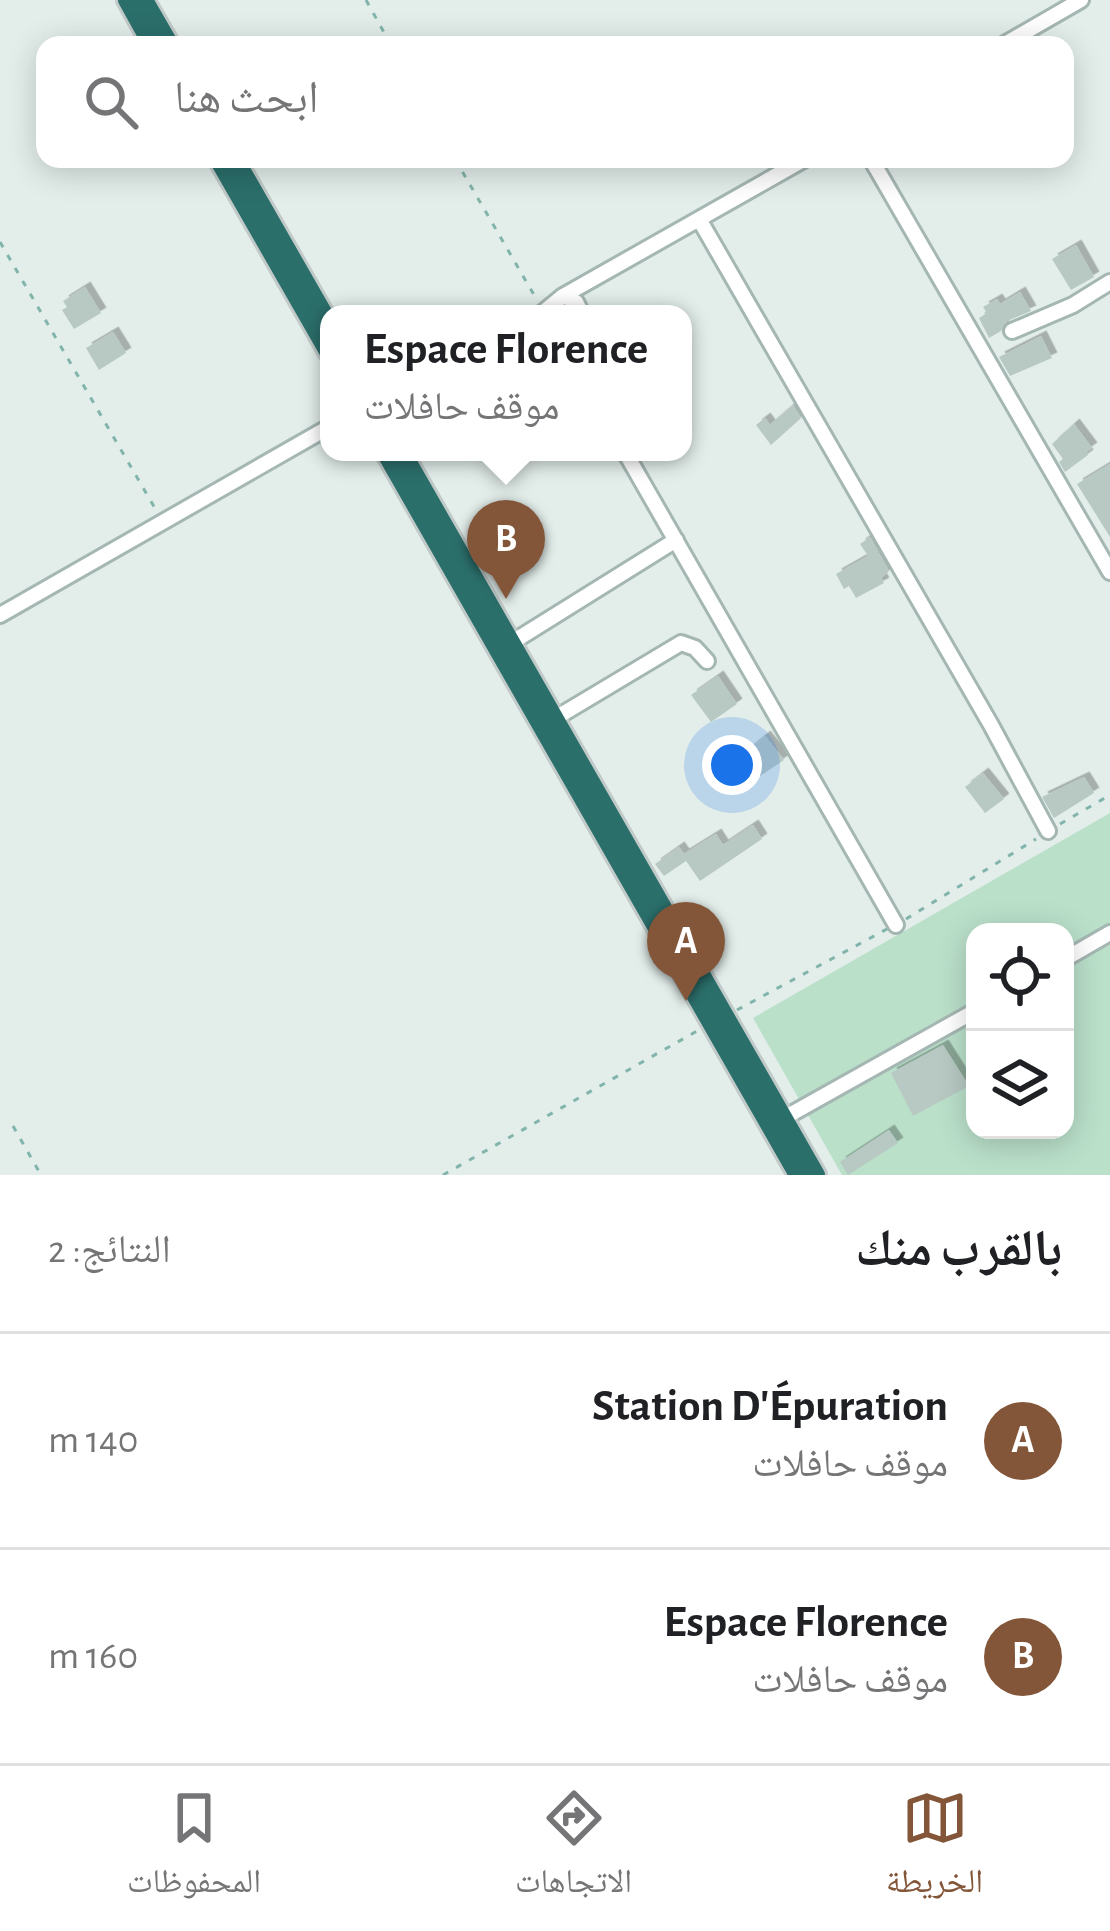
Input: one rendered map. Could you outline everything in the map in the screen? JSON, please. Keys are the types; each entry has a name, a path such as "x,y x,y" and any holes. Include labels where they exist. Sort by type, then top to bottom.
{"highway":[{"path":"127,0 147,36"},
{"path":"144,0 165,36"},
{"path":"223,168 320,336"},
{"path":"241,168 320,307"},
{"path":"390,461 718,1020 816,1175"},
{"path":"407,461 554,719 798,1175"}],"street":[{"path":"1019,36 1082,0"},
{"path":"552,305 789,168"},
{"path":"876,168 1110,572"},
{"path":"700,219 1048,831"},
{"path":"1012,331 1110,282"},
{"path":"563,296 578,305"},
{"path":"0,616 320,432"},
{"path":"630,461 896,925"},
{"path":"511,643 676,540"},
{"path":"554,719 681,643 695,648 707,661"},
{"path":"1074,954 1110,933"},
{"path":"784,1118 966,1016"}],"path":[{"path":"366,0 386,36"},
{"path":"460,168 537,305"},
{"path":"0,242 163,523"},
{"path":"443,1175 896,925 1110,795"},
{"path":"13,1126 41,1175"}],"green space":[{"path":"1110,813 1110,1175 842,1175 753,1018"}],"building":[{"path":"1076,245 1094,277 1071,290 1052,259"},
{"path":"85,287 101,313 74,329 62,310 67,307 63,301"},
{"path":"1020,292 1031,311 1007,321 989,338 979,318 987,313 983,307 997,299 1000,304"},
{"path":"113,332 126,353 99,370 86,348"},
{"path":"1041,336 1052,358 1010,376 999,357"},
{"path":"793,405 801,418 771,445 756,425 765,418 770,425"},
{"path":"1074,424 1092,448 1065,472 1059,462 1063,459 1052,444"},
{"path":"1110,464 1110,537 1077,484"},
{"path":"870,537 889,571 881,578 884,583 856,598 836,574 868,556 860,544"},
{"path":"718,676 737,704 711,722 691,695"},
{"path":"765,736 784,760 760,776 743,754"},
{"path":"983,773 1004,799 985,813 965,787"},
{"path":"1084,777 1094,793 1054,818 1042,797"},
{"path":"753,825 762,839 700,881 686,861 664,876 655,864 679,847 684,854 716,834 723,845"},
{"path":"943,1045 966,1088 913,1116 891,1073"},
{"path":"889,1130 898,1143 848,1175 840,1162"}],"place":[{"name":"Espace Florence","path":"506,599"},
{"name":"Station D'Épuration","path":"686,1001"}]}
